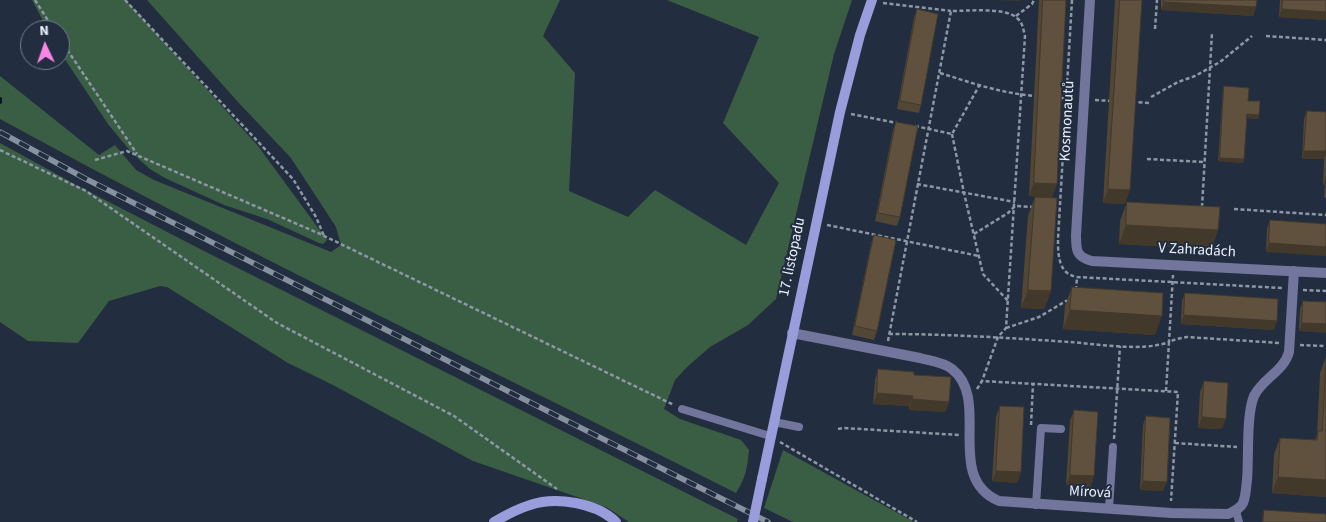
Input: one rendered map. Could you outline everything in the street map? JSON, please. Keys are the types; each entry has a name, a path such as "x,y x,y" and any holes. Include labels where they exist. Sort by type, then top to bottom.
{"street":[{"name":"Kosmonautů","path":"1076,245 1090,0"},
{"name":"17. listopadu","path":"753,522 840,112 871,1"},
{"name":"V Zahradách","path":"1076,245 1078,253 1084,259 1092,261 1326,273"},
{"path":"1236,511 1243,503 1245,496 1250,412 1255,394 1285,362 1290,352 1294,271"},
{"name":"Mírová","path":"792,333 920,358 940,363 951,369 964,384 968,401 975,482 989,497 999,502 1171,513 1228,514 1236,511"},
{"path":"494,522 532,504 546,502 576,503 590,506 607,514 616,522"}],"lane":[{"path":"682,409 770,436"},
{"path":"774,422 799,427"},
{"path":"1036,505 1040,428 1062,429"},
{"path":"1109,509 1113,447"},
{"path":"1236,511 1239,522"}],"path":[{"path":"35,0 48,20"},
{"path":"125,0 293,179 316,217 325,237"},
{"path":"1016,16 1032,4 1034,0"},
{"path":"1072,0 1058,239 1060,263 1065,271 1077,277 1326,291"},
{"path":"1155,29 1157,0"},
{"path":"871,1 951,10 1004,12 1016,16 1022,23 1025,36 1006,328"},
{"path":"885,352 951,10"},
{"path":"1202,207 1212,33"},
{"path":"1151,97 1178,82 1210,68 1252,36"},
{"path":"1266,36 1326,40"},
{"path":"70,54 138,156"},
{"path":"940,73 979,86 1021,96 1039,97"},
{"path":"979,86 952,134 983,274 1009,302"},
{"path":"1057,98 1113,101"},
{"path":"1132,102 1151,103"},
{"path":"840,112 902,123"},
{"path":"911,125 952,134"},
{"path":"0,150 86,191 277,322 454,416 560,492"},
{"path":"95,160 127,151 325,237 682,409"},
{"path":"1147,159 1204,162"},
{"path":"917,184 1015,202"},
{"path":"974,234 1008,213 1015,206 1042,208"},
{"path":"1060,209 1078,210"},
{"path":"1234,209 1326,216"},
{"path":"816,222 979,256"},
{"path":"1166,392 1173,265"},
{"path":"1076,293 1077,277"},
{"path":"968,401 982,381 998,337 1006,328 1039,316 1066,301 1075,301"},
{"path":"889,334 998,337 1149,347 1159,346 1187,337 1326,346"},
{"path":"1113,447 1120,346"},
{"path":"982,381 1178,392 1171,513"},
{"path":"838,429 970,435"},
{"path":"770,436 918,522"},
{"path":"1175,443 1249,448"}],"green space":[{"path":"32,0 126,0 258,146 327,240 323,244 319,243 267,219 224,205 165,178 150,169 132,153 108,124 70,67 70,20 43,20"},
{"path":"147,0 560,0 543,36 575,73 569,191 628,217 655,190 746,245 779,183 723,123 759,37 667,0 852,0 834,54 776,299 748,325 710,347 687,367 675,380 664,409 680,419 741,440 749,450 748,462 746,473 736,493 274,263 0,119 0,76 99,155 115,145 136,170 154,180 331,252 341,245 336,227 291,158"},
{"path":"0,143 206,252 738,519 737,522 629,522 606,507 473,461 333,385 288,363 167,287 160,286 109,301 78,343 28,341 0,322"},
{"path":"783,450 914,522 793,522 764,508"}],"building":[{"path":"1043,0 1066,0 1057,184 1034,183"},
{"path":"1120,0 1142,0 1130,190 1108,189"},
{"path":"1164,0 1257,0 1256,7 1164,2"},
{"path":"1283,0 1326,0 1326,12 1282,9"},
{"path":"917,9 938,14 921,105 900,101"},
{"path":"1224,86 1249,88 1248,101 1260,101 1259,115 1247,114 1244,159 1220,158"},
{"path":"1307,111 1326,112 1326,151 1304,151"},
{"path":"896,122 918,126 900,217 878,213"},
{"path":"1035,197 1057,198 1051,291 1028,290"},
{"path":"1127,202 1220,207 1218,230 1126,225"},
{"path":"1270,220 1326,224 1326,247 1269,243"},
{"path":"874,235 896,240 877,331 855,326"},
{"path":"1072,287 1163,293 1162,316 1070,310"},
{"path":"1185,293 1278,299 1277,321 1184,315"},
{"path":"1303,301 1326,302 1326,324 1302,323"},
{"path":"1326,360 1326,480 1278,477 1280,438 1317,440 1318,431 1322,431"},
{"path":"878,369 914,372 914,375 951,377 949,402 912,399 913,396 877,393"},
{"path":"1204,381 1228,383 1226,419 1202,417"},
{"path":"1000,406 1024,407 1021,472 996,471"},
{"path":"1074,410 1098,412 1094,476 1070,475"},
{"path":"1146,416 1170,418 1167,482 1143,481"},
{"path":"1264,510 1326,514 1326,522 1263,522"}],"railway":[{"path":"0,132 86,179 768,522"}]}
